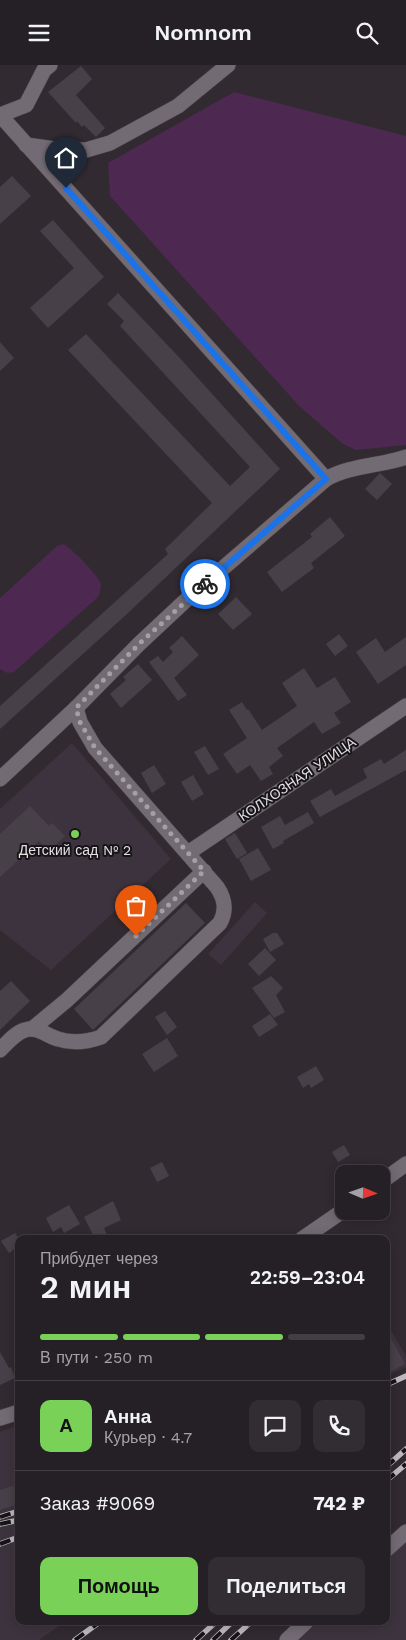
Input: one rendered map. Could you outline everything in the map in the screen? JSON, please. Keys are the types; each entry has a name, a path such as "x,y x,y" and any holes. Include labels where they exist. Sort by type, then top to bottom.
{"street":[{"path":"50,65 44,70 26,105 0,114 326,479"},
{"path":"26,145 55,149 86,150 110,143 178,106 228,65"},
{"path":"0,779 76,708 139,644 185,601 326,479 338,473 406,457"},
{"name":"КОЛХОЗНАЯ УЛИЦА","path":"188,853 406,706"},
{"path":"0,1050 15,1036 23,1031 32,1029 58,1039 81,1042 101,1037 220,923 224,916 224,901 217,887 95,748 80,722 76,708"},
{"path":"32,1029 67,1001 204,871"},
{"path":"390,1176 406,1164"},
{"path":"308,1235 335,1216"},
{"path":"0,1418 15,1413"},
{"path":"390,1546 406,1532"},
{"path":"287,1640 303,1625"}],"shaded area":[{"path":"234,92 406,136 406,445 356,450 343,444 299,406 110,196 108,163"},
{"path":"64,544 98,578 101,586 98,597 14,672 7,673 0,669 0,598 57,546"},
{"name":"Детский сад № 2","path":"72,743 171,859 51,970 0,930 0,809"},
{"path":"255,902 267,913 221,965 208,954"},
{"path":"390,1329 406,1356 406,1367 390,1374"},
{"path":"15,1426 15,1625 60,1625 39,1640 0,1640 0,1432"},
{"path":"406,1542 406,1640 299,1640 315,1625 390,1625 390,1556"}],"building":[{"path":"81,66 92,79 76,95 105,128 96,137 84,125 82,127 77,121 76,123 48,92"},
{"path":"12,176 31,196 0,224 0,187"},
{"path":"53,220 104,277 48,328 30,308 74,268 40,231"},
{"path":"118,293 280,469 127,614 0,729 0,706 168,554 165,549 212,503 68,350 86,334 230,486 250,467 120,326 124,321 107,304"},
{"path":"0,342 14,358 0,371"},
{"path":"380,473 392,484 377,500 365,489"},
{"path":"330,517 345,536 311,563 314,568 282,592 267,572 312,537 310,534"},
{"path":"236,597 252,614 233,630 218,614"},
{"path":"339,634 348,646 335,656 326,644"},
{"path":"182,636 199,655 174,678 187,695 178,701 149,662 158,656 163,662 173,652 169,648"},
{"path":"406,637 406,665 378,684 356,652 376,638 385,652"},
{"path":"138,664 152,680 121,708 110,694 126,680 123,677"},
{"path":"304,668 317,688 335,677 351,702 334,713 341,723 322,734 314,722 277,748 283,756 269,767 273,774 261,781 250,765 237,774 223,754 247,738 229,710 242,702 262,730 297,706 282,683"},
{"path":"205,746 219,769 208,775 194,752"},
{"path":"406,750 406,770 320,817 310,801 331,789 335,796 367,778 363,769 381,759 384,764"},
{"path":"154,765 166,784 152,793 141,773"},
{"path":"193,775 204,794 192,801 181,782"},
{"path":"30,806 49,826 52,823 65,836 49,851 39,841 0,877 0,834"},
{"path":"308,812 314,823 273,849 261,827 280,816 285,825"},
{"path":"235,833 247,853 237,859 225,839"},
{"path":"258,848 271,870 251,881 239,859"},
{"path":"186,903 205,923 93,1030 74,1009"},
{"path":"273,933 277,933 284,944 270,952 263,939"},
{"path":"265,948 276,960 259,976 248,964"},
{"path":"271,976 283,988 276,995 285,1012 274,1018 252,988"},
{"path":"11,981 30,1001 0,1030 0,991"},
{"path":"165,1011 177,1027 167,1035 155,1017"},
{"path":"270,1014 278,1025 259,1037 252,1026"},
{"path":"167,1038 178,1056 154,1072 142,1054"},
{"path":"316,1066 324,1080 311,1088 309,1084 303,1088 297,1077"},
{"path":"344,1145 350,1155 338,1162 332,1152"},
{"path":"162,1162 169,1176 157,1182 150,1168"},
{"path":"113,1201 121,1220 104,1228 107,1235 93,1235 84,1217"},
{"path":"69,1205 80,1224 64,1233 61,1227 53,1232 46,1218"},
{"path":"15,1233 16,1235 15,1249 9,1253 1,1241"},
{"path":"390,1336 405,1364 390,1372"},
{"path":"0,1352 9,1368 11,1367 15,1378 0,1385"},
{"path":"15,1485 15,1505 0,1510 0,1490"}],"railway":[{"path":"390,1383 406,1376"},
{"path":"390,1463 406,1449"},
{"path":"390,1478 406,1464"},
{"path":"0,1517 15,1512"},
{"path":"0,1524 15,1521"},
{"path":"0,1544 15,1538"},
{"path":"75,1640 96,1625"},
{"path":"196,1640 213,1625"},
{"path":"213,1640 229,1625"},
{"path":"231,1640 248,1625"}],"way so far":[{"path":"136,936 204,871 95,748 80,722 76,708 139,644 205,584"}],"place":[{"name":"Детский сад № 2","path":"75,834"}],"route":[{"path":"66,188 326,479 205,584"}]}
